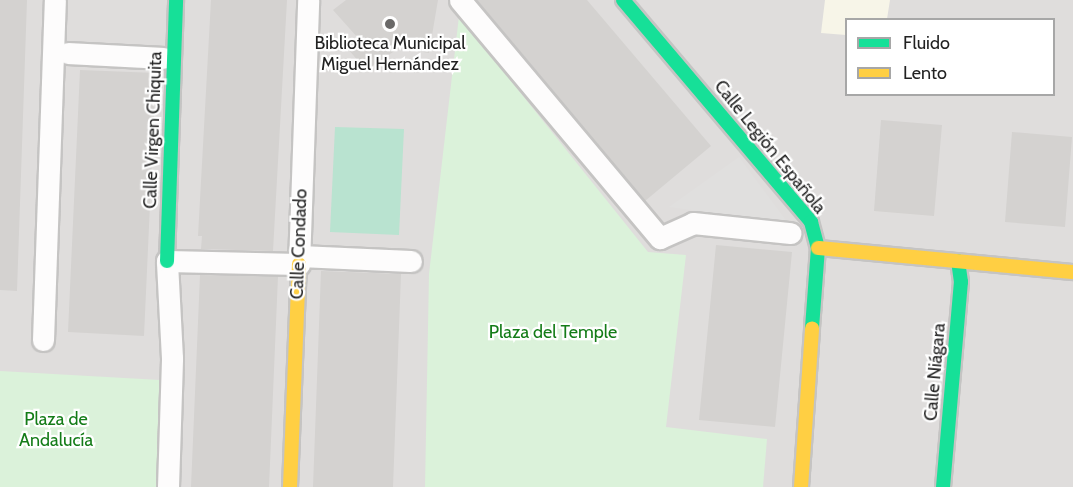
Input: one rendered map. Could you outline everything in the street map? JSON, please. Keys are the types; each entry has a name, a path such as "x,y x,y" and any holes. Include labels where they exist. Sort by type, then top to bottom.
{"street":[{"path":"43,340 55,0"},
{"name":"Calle Virgen Chiquita","path":"167,261 176,0"},
{"name":"Calle Condado","path":"290,487 308,0"},
{"path":"460,0 660,238 693,224 790,233"},
{"name":"Calle Legión Española","path":"631,3 811,222 818,248 801,487"},
{"path":"68,52 163,58"},
{"path":"818,248 1073,272"},
{"path":"168,487 172,358 167,261 411,261"},
{"name":"Calle Niágara","path":"943,487 961,282 958,261"}],"shaded area":[{"path":"0,0 1073,0 1073,487 0,487"},
{"path":"825,0 890,0 887,18 845,18 845,35 821,33"},
{"path":"739,157 788,223 669,207"}],"green space":[{"name":"Plaza del Temple","path":"459,16 648,252 686,255 666,427 767,439 763,487 425,487 429,274"},
{"path":"335,127 404,129 399,235 330,232"},
{"name":"Plaza de Andalucía","path":"0,371 160,380 158,487 0,487"}],"building":[{"path":"0,0 27,0 17,291 0,290"},
{"path":"211,0 287,0 273,251 201,249 202,236 198,236"},
{"name":"Biblioteca Municipal Miguel Hernández","path":"346,0 438,0 429,53 399,48 366,70 347,48 358,38 333,10"},
{"path":"477,0 587,0 711,146 645,201"},
{"path":"80,70 156,73 144,336 68,332"},
{"path":"881,120 942,125 934,216 874,211"},
{"path":"1012,132 1072,137 1065,227 1005,222"},
{"path":"716,245 792,252 775,427 699,420"},
{"path":"321,271 401,274 393,487 313,487"},
{"path":"200,275 278,276 269,487 191,487"}],"traffic: fast":[{"path":"167,261 176,0"},
{"path":"623,0 811,222 818,248 812,328"},
{"path":"943,487 961,282 958,261"}],"traffic: slow":[{"path":"818,248 1073,272"},
{"path":"290,487 299,264"},
{"path":"801,487 812,328"}],"place":[{"name":"Biblioteca Municipal Miguel Hernández","path":"390,24"}]}
